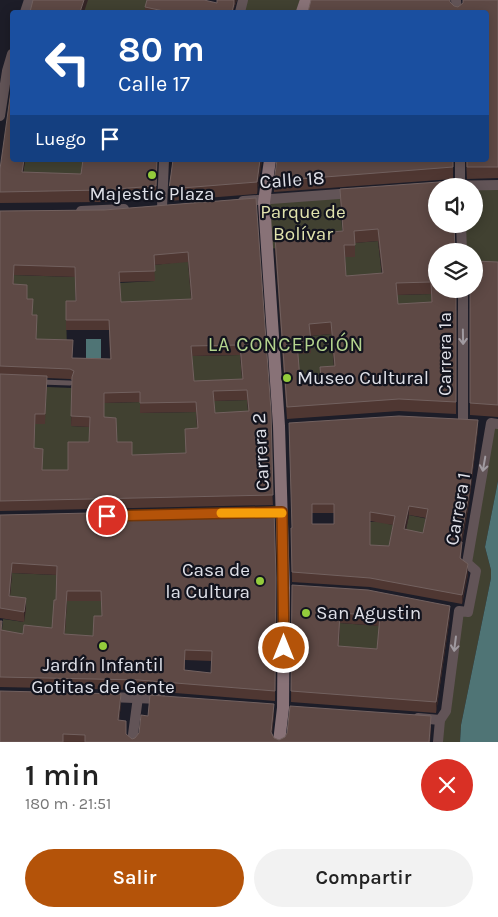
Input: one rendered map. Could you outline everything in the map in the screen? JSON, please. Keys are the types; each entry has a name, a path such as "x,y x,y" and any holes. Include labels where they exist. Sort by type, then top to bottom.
{"main road":[{"name":"Carrera 2","path":"270,162 264,200 267,266 284,426 278,512 289,589 283,708 279,742"}],"street":[{"path":"0,116 10,71"},
{"path":"162,207 164,162"},
{"path":"460,162 460,178"},
{"path":"483,185 498,185"},
{"name":"Calle 18","path":"236,202 360,192"},
{"path":"67,211 133,209"},
{"name":"Carrera 1a","path":"464,298 476,422"},
{"name":"Carrera 1","path":"438,742 440,720 446,711 454,610 468,612 476,571 467,563 476,422"},
{"path":"98,696 167,699"},
{"path":"132,742 138,697"},
{"path":"410,717 440,720"}],"lane":[{"path":"30,382 70,384"}],"green space":[{"path":"87,0 149,0 146,10 84,10"},
{"path":"243,0 306,0 303,10 240,10"},
{"path":"25,162 84,162 81,186 22,183"},
{"path":"498,185 498,267 483,266 483,243 462,243 461,233 483,233 483,186"},
{"name":"Parque de Bolívar","path":"340,197 343,243 266,249 264,202"},
{"path":"378,241 383,285 345,288 344,257 355,257 354,243"},
{"path":"188,261 192,309 121,312 119,283 154,281 154,265"},
{"path":"14,275 75,277 76,311 66,312 67,350 36,349 13,294"},
{"path":"428,294 428,298 431,298 432,314 398,316 396,295"},
{"path":"331,334 335,378 321,391 300,392 297,354 311,352 309,336"},
{"path":"240,355 243,389 194,391 191,356"},
{"path":"47,387 72,388 71,426 90,427 89,452 68,480 42,480 25,441 34,441 35,424"},
{"path":"247,400 249,421 215,423 213,401"},
{"path":"140,402 140,413 196,412 198,438 186,463 132,465 117,452 104,427 104,403"},
{"path":"491,423 498,424 498,481 485,547 491,570 491,578 461,725 460,742 438,742 459,611 467,612 476,571 467,563"},
{"path":"379,498 388,524 395,525 387,564 370,554 370,522 378,522"},
{"path":"409,515 433,520 423,542 404,539"},
{"path":"12,573 57,575 57,600 52,645 1,640 3,619 24,622 9,606"},
{"path":"102,595 102,616 93,656 64,644 66,601"},
{"path":"340,623 380,626 377,660 338,657"}],"shaded area":[{"path":"86,339 101,339 101,366 86,366"},
{"path":"498,481 498,742 460,742 461,725 491,578 491,570 485,547"}],"building":[{"path":"33,0 84,0 81,10 30,10"},
{"path":"147,0 204,0 217,3 217,0 234,0 232,10 159,10 145,7"},
{"path":"311,0 450,0 454,6 458,7 463,3 463,0 498,0 498,167 467,167 467,162 489,162 489,10 308,10"},
{"path":"10,97 10,162 24,162 22,172 81,174 83,162 157,162 156,186 102,190 0,192 0,169"},
{"path":"173,162 260,162 257,182 169,189"},
{"path":"277,162 453,162 453,167 274,181"},
{"path":"428,183 428,233 454,233 455,243 428,243 428,282 396,283 398,304 432,302 432,298 456,298 456,402 399,399 287,407 275,237 343,231 340,189","holes":["378,229 383,273 346,276 344,245 355,245 354,231","331,322 335,366 320,367 321,379 300,380 297,342 311,341 309,324"]},
{"path":"256,198 271,411 273,495 0,501 0,374 47,376 45,414 35,414 34,448 43,449 42,470 68,470 68,442 89,442 90,417 71,416 72,377 74,371 70,369 0,366 0,211 104,210","holes":["188,252 192,299 121,302 119,272 155,271 154,255","14,265 75,267 76,301 66,301 66,320 109,320 111,359 72,358 73,340 36,339 37,315 32,315 33,299 27,299 27,285 13,284","240,345 243,379 194,381 191,346","247,390 249,411 215,413 213,391","140,392 140,403 196,402 198,428 185,429 186,453 132,455 132,442 117,442 116,418 104,417 104,393"]},
{"path":"483,261 498,262 498,405 470,403 470,298 483,298"},
{"path":"399,416 478,420 469,494 460,542 462,542 460,558 468,564 462,595 370,578 292,572 289,423","holes":["312,504 334,504 334,524 312,524","409,506 428,509 423,533 404,529","370,512 395,516 389,546 370,545"]},
{"path":"274,509 276,578 275,691 138,680 0,677 0,621 2,621 1,630 23,634 24,625 52,628 54,600 56,600 57,566 12,563 9,596 26,598 24,612 0,608 0,515","holes":["67,591 101,591 102,616 94,616 93,636 64,634","185,650 212,651 211,673 184,670"]},
{"path":"292,585 368,590 450,606 436,702 291,691","holes":["340,613 380,616 377,649 338,646"]},
{"path":"0,691 121,694 118,720 126,721 126,734 132,739 139,733 141,715 148,716 150,695 274,704 271,732 274,738 279,740 285,737 287,733 290,706 431,716 429,742 85,742 85,735 63,734 63,742 0,742"}],"slow traffic":[{"path":"221,513 282,513"}],"place":[{"name":"Majestic Plaza","path":"152,175"},
{"name":"Museo Cultural","path":"287,378"},
{"name":"Casa de la Cultura","path":"260,581"},
{"name":"San Agustin","path":"306,613"},
{"name":"Jardín Infantil Gotitas de Gente","path":"103,646"}],"district":[{"name":"LA CONCEPCIÓN","path":"286,344"}],"route":[{"path":"107,516 282,512 284,648"}]}
